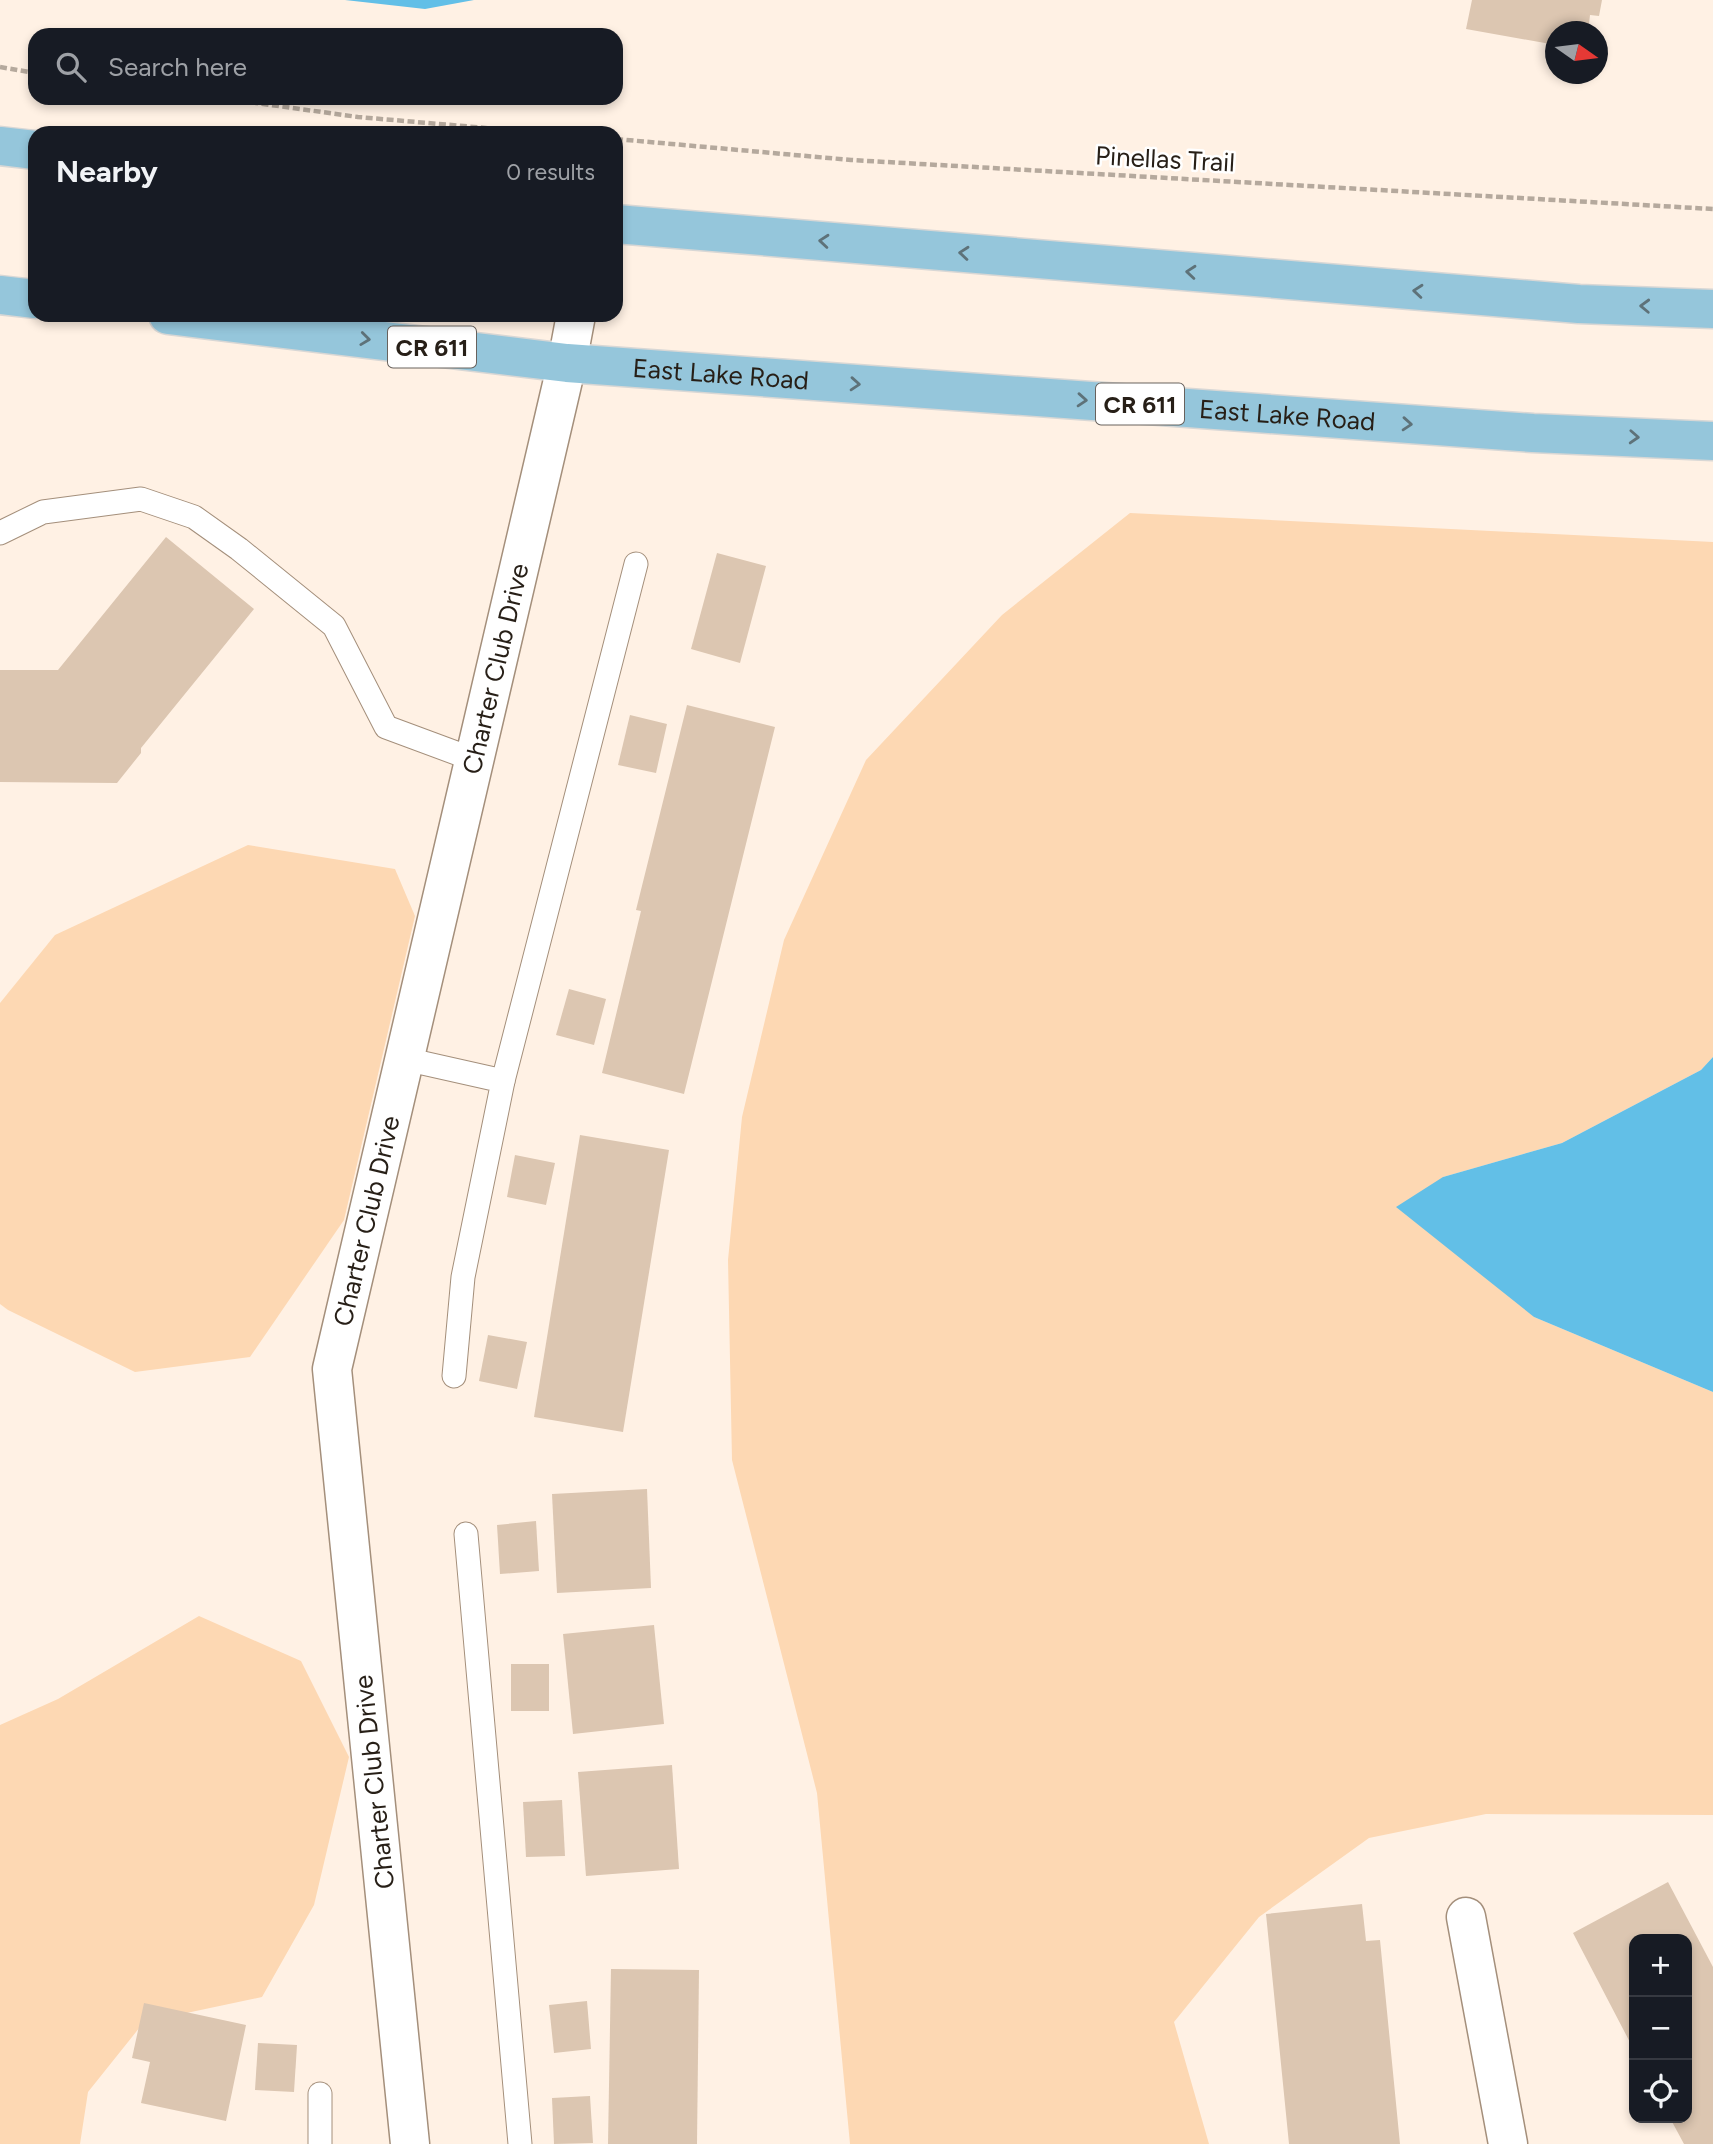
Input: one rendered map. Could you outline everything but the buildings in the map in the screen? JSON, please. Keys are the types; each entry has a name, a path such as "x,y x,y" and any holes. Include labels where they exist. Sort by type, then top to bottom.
{"main road":[{"path":"0,146 28,149"},
{"path":"623,225 1579,304 1713,309"},
{"path":"0,295 28,298"},
{"name":"CR 611","path":"227,322 567,363"},
{"name":"East Lake Road","path":"567,363 1533,433 1713,441"}],"street":[{"name":"Charter Club Drive","path":"410,2144 332,1369 575,322"},
{"path":"1466,1917 1508,2144"}],"lane":[{"path":"0,533 43,512 141,499 194,517 239,549 334,626 386,727 475,760"},
{"path":"454,1377 463,1277 503,1081 636,564"},
{"path":"405,1059 503,1081"},
{"path":"466,1534 520,2144"},
{"path":"320,2094 320,2144"}],"path":[{"path":"0,67 28,72"},
{"path":"270,105 358,117 463,126"},
{"name":"Pinellas Trail","path":"623,140 851,160 1713,209"}],"shaded area":[{"path":"1130,513 1713,542 1713,1057 1701,1070 1562,1143 1443,1177 1534,1317 1713,1392 1713,1815 1486,1814 1369,1838 1259,1917 1174,2022 1209,2144 850,2144 817,1793 732,1460 728,1260 742,1117 784,940 866,760 1002,615"},
{"path":"248,845 395,869 415,916 344,1220 250,1357 135,1372 0,1304 0,1003 55,935"},
{"path":"199,1616 301,1661 349,1757 314,1905 262,1997 144,2022 88,2092 80,2144 0,2144 0,1725 58,1699"}],"water":[{"path":"345,0 474,0 425,9"},
{"path":"1713,1057 1713,1392 1534,1317 1396,1207 1443,1177 1562,1143 1701,1070"}]}
